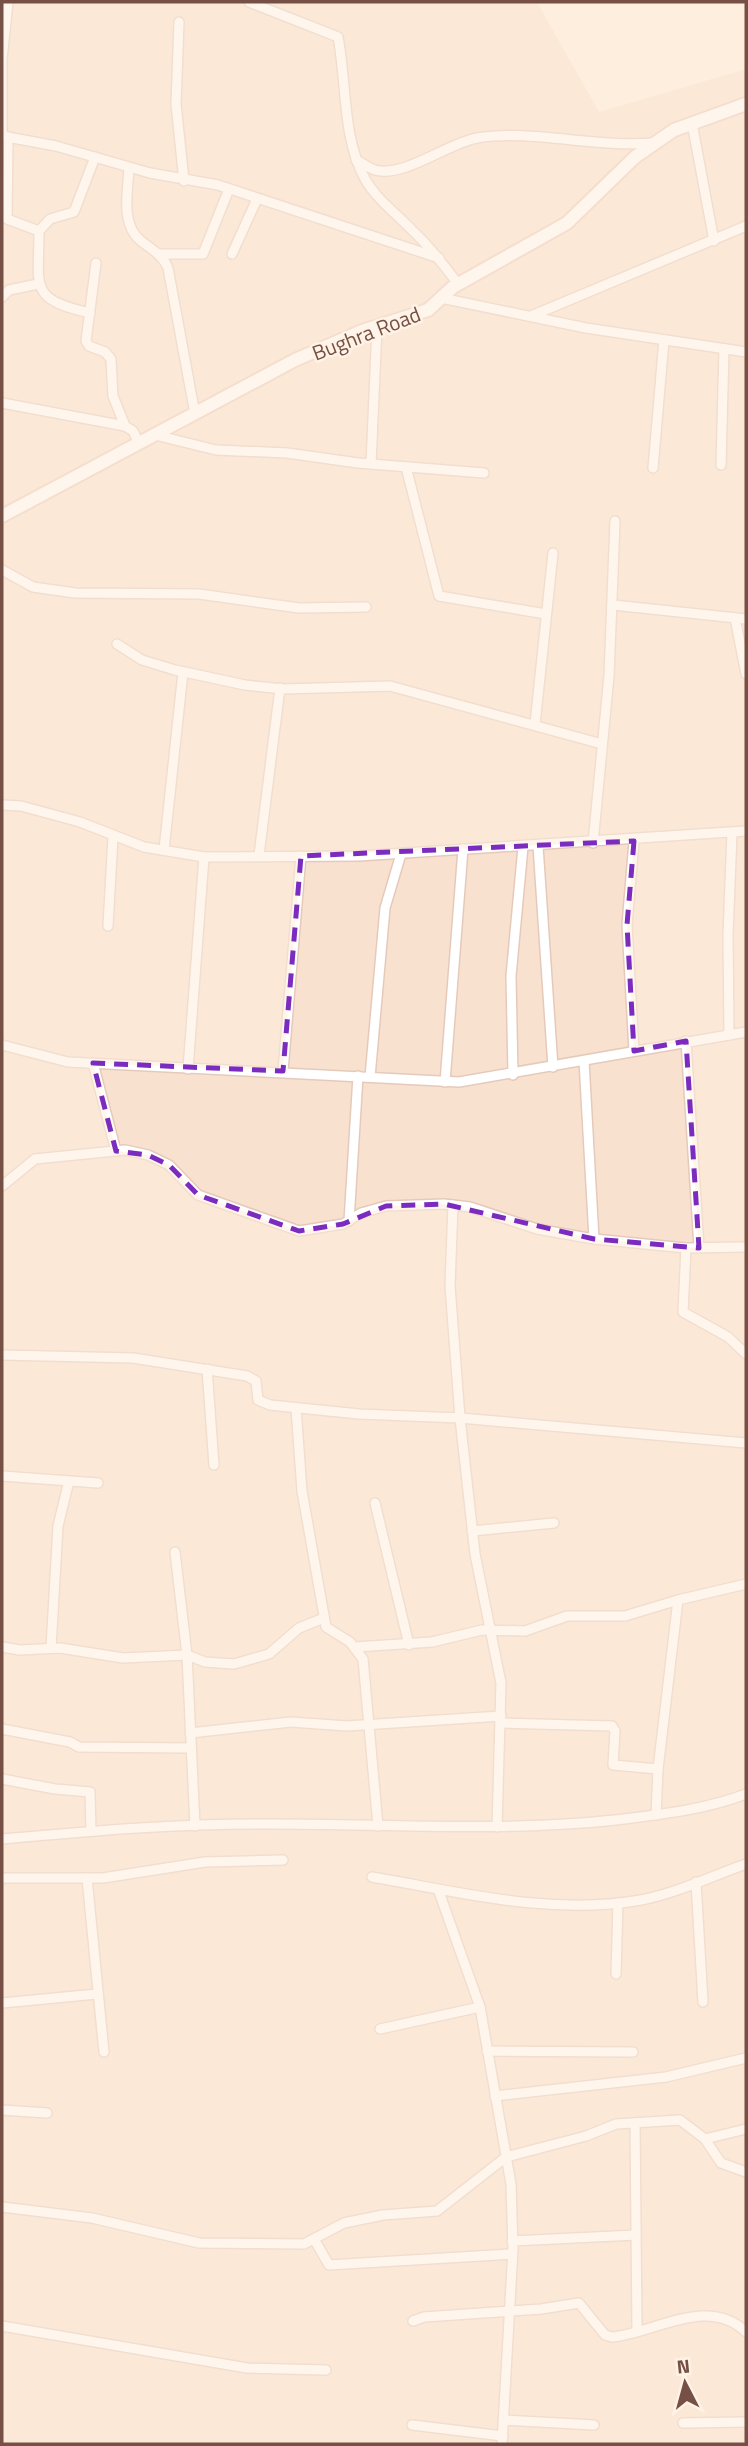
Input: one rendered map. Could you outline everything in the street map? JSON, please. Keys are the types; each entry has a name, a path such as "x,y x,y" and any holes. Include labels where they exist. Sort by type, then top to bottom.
{"street":[{"path":"8,2 4,15 7,219 39,231"},
{"path":"249,2 338,37 348,124 356,160 366,181 382,201 439,258 458,284"},
{"path":"179,22 176,104 184,181"},
{"name":"Bughra Road","path":"2,516 295,360 377,327 421,314 458,284 567,223 635,157 656,142 692,122 746,104"},
{"path":"692,122 714,241"},
{"path":"4,136 184,181 229,189 439,258"},
{"path":"356,160 376,170 394,170 474,139 506,136 624,145 656,142"},
{"path":"90,313 65,309 44,295 38,285 39,231 50,219 74,212 95,157"},
{"path":"129,168 128,224 139,240 166,261 195,414"},
{"path":"158,254 203,254 229,189"},
{"path":"232,254 257,199"},
{"path":"530,316 746,226"},
{"path":"96,263 86,341 89,346 105,352 111,359 113,396 125,426"},
{"path":"2,297 9,290 38,285"},
{"path":"441,298 664,340 746,352"},
{"path":"371,464 377,327"},
{"path":"653,468 664,340"},
{"path":"721,465 724,349"},
{"path":"2,403 125,426 133,431 139,443"},
{"path":"155,435 216,450 287,453 371,464 484,473"},
{"path":"406,467 439,596 546,614"},
{"path":"593,843 613,605 615,521"},
{"path":"535,724 553,553"},
{"path":"4,574 33,587 75,593 199,594 299,608 366,607"},
{"path":"613,605 746,619"},
{"path":"735,618 746,674"},
{"path":"117,644 142,660 183,672 280,688 390,686 602,744"},
{"path":"164,850 183,672"},
{"path":"259,855 280,688"},
{"path":"2,805 21,806 80,822 113,837 204,857 401,853 634,841 746,831"},
{"path":"729,1035 728,935 732,832"},
{"path":"108,926 113,837"},
{"path":"634,841 627,925 634,1051"},
{"path":"538,846 552,1067"},
{"path":"513,1075 511,976 523,847"},
{"path":"445,1082 463,849"},
{"path":"370,1077 385,908 401,853"},
{"path":"283,1072 301,856"},
{"path":"188,1069 204,857"},
{"path":"2,1045 44,1058 93,1063 445,1082 513,1075 746,1032"},
{"path":"686,1041 699,1248"},
{"path":"584,1060 594,1239"},
{"path":"93,1063 116,1151"},
{"path":"349,1220 359,1076"},
{"path":"2,1186 36,1159 116,1151 148,1155 169,1165 198,1195 299,1231 349,1220 361,1213 400,1204 453,1205 470,1207 537,1229 594,1239 686,1248 746,1247"},
{"path":"453,1205 450,1286 460,1418 472,1531 500,1683 497,1827"},
{"path":"686,1248 683,1312 728,1336 746,1354"},
{"path":"2,1355 133,1358 253,1377 260,1402 296,1408 460,1418 746,1443"},
{"path":"207,1370 215,1465"},
{"path":"296,1408 302,1492 326,1627 355,1647 363,1659 377,1826"},
{"path":"2,1476 98,1483"},
{"path":"51,1648 58,1526 69,1481"},
{"path":"376,1503 409,1645"},
{"path":"472,1531 554,1523"},
{"path":"174,1552 187,1655 195,1826"},
{"path":"355,1647 409,1645 489,1631 525,1631 567,1616 625,1616 746,1584"},
{"path":"656,1815 658,1769 678,1600"},
{"path":"2,1647 20,1650 51,1648 123,1657 187,1655 216,1664 258,1660 299,1628 324,1618"},
{"path":"190,1732 291,1722 346,1726 501,1719 612,1727 615,1731 614,1765 658,1769"},
{"path":"2,1729 79,1747 190,1748"},
{"path":"2,1779 55,1789 90,1792 91,1831"},
{"path":"2,1839 91,1831 271,1824 497,1827 589,1824 690,1810 746,1794"},
{"path":"2,1878 87,1878 205,1862 283,1860"},
{"path":"372,1877 508,1901 579,1908 668,1893 746,1864"},
{"path":"87,1878 104,2052"},
{"path":"696,1882 702,2002"},
{"path":"412,2425 502,2440 512,2254 506,2157 480,2007 438,1889"},
{"path":"616,1974 618,1903"},
{"path":"2,2003 97,1994"},
{"path":"380,2029 480,2007"},
{"path":"487,2051 633,2052"},
{"path":"495,2096 666,2077 746,2058"},
{"path":"2,2109 47,2113"},
{"path":"2,2207 92,2218 199,2243 304,2244 344,2223 383,2215 437,2211 506,2157 586,2136 616,2124 680,2120 691,2125 705,2139 721,2163 746,2172"},
{"path":"635,2123 637,2330"},
{"path":"705,2139 746,2129"},
{"path":"512,2241 636,2235"},
{"path":"314,2239 329,2264 512,2254"},
{"path":"413,2321 424,2317 541,2309 579,2303 605,2335 617,2337 637,2330 708,2317 728,2318 746,2332"},
{"path":"2,2326 247,2368 326,2370"},
{"path":"503,2420 594,2425"},
{"path":"683,2423 746,2422"}],"highlighted area":[{"path":"634,841 627,925 634,1051 686,1041 699,1248 594,1239 444,1204 386,1206 343,1224 299,1231 198,1195 169,1165 148,1155 116,1151 93,1063 283,1071 301,856"}],"shaded area":[{"path":"2,2 537,2 599,112 746,69 746,2444 2,2444"}]}
